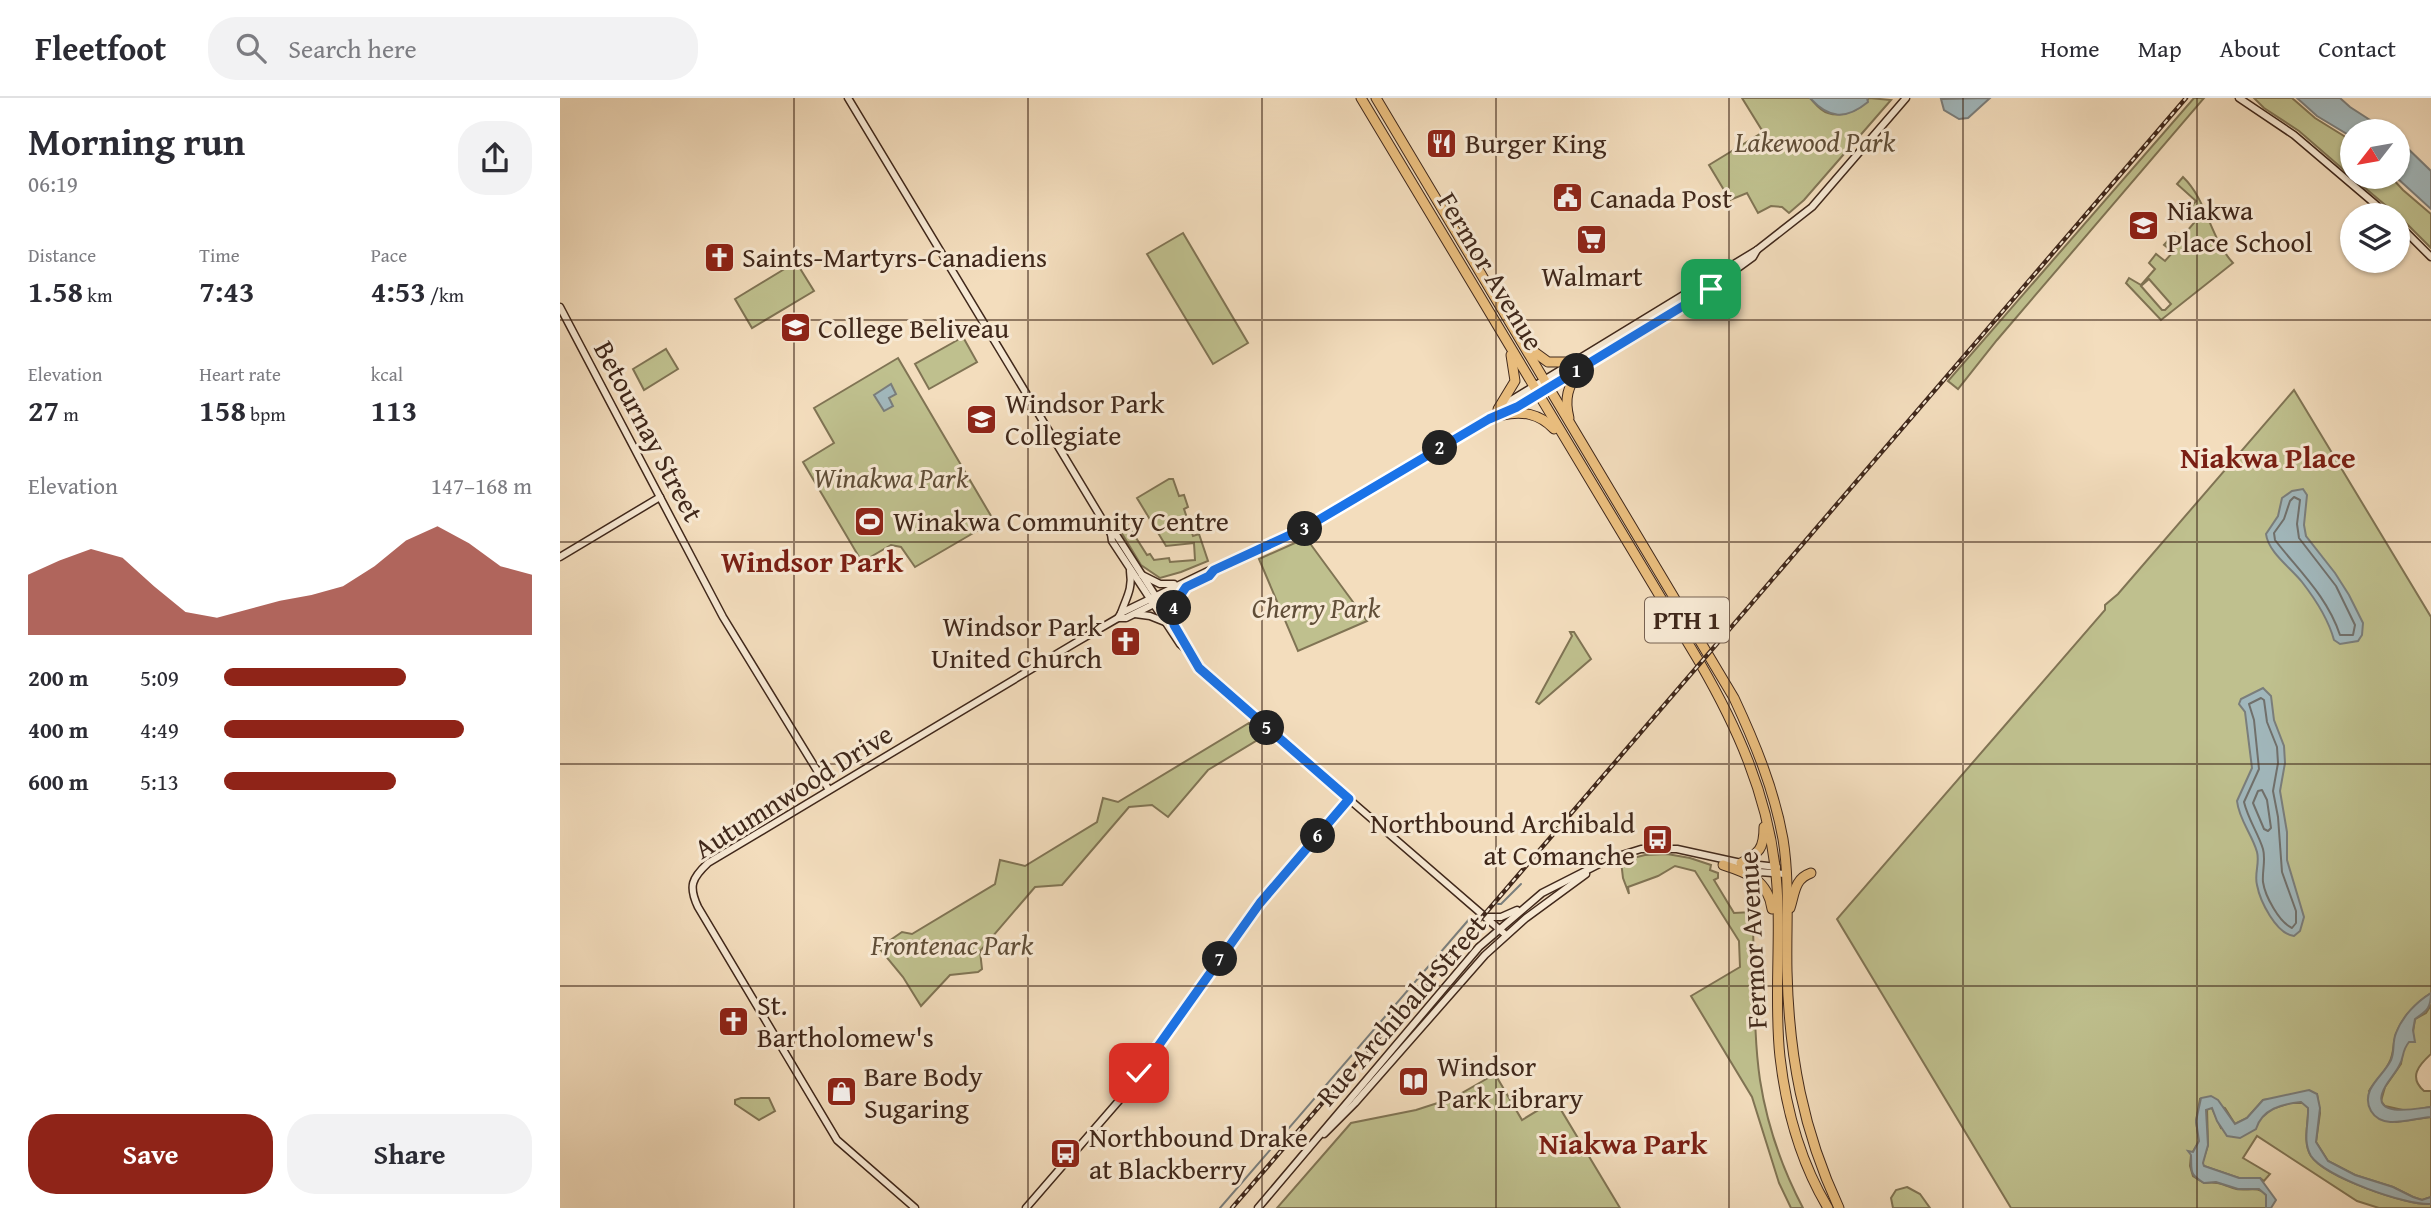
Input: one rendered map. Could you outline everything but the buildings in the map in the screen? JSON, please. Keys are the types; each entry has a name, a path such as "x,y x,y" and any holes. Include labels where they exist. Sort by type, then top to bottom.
{"highway":[{"name":"Fermor Avenue","path":"1361,98 1722,702 1742,744 1762,804 1775,870 1780,1057 1800,1150 1828,1208"},
{"name":"Fermor Avenue","path":"1376,98 1734,698 1754,740 1769,782 1783,840 1791,1046 1813,1144 1839,1208"},
{"path":"1519,340 1535,355 1548,362 1576,366 1567,393 1566,406 1571,426"},
{"path":"1508,344 1515,381 1500,412 1533,414 1548,422 1566,440"},
{"path":"1741,863 1756,855 1761,848 1764,837 1762,804"},
{"path":"1723,865 1748,873 1764,886 1771,901 1778,945"},
{"path":"1787,917 1796,884 1804,875 1811,873"}],"street":[{"path":"848,98 1111,534 1112,541 1170,624 1180,644 1199,668 1224,691 1506,935"},
{"path":"1576,366 1757,250 1812,207 1906,98"},
{"path":"2239,98 2294,135 2374,203"},
{"path":"2410,236 2431,257"},
{"path":"1576,366 1703,294 1753,257 1757,250"},
{"name":"Betournay Street","path":"560,307 723,617 829,790"},
{"name":"Autumnwood Drive","path":"915,1208 838,1140 692,895 693,883 698,873 708,863 1120,616 1209,576 1214,570 1305,528 1576,366"},
{"path":"560,557 660,496"},
{"path":"1111,534 1117,536 1154,600"},
{"path":"1120,616 1131,589 1129,566"},
{"path":"1140,574 1160,584 1183,586 1170,624"},
{"name":"Autumnwood Drive","path":"1120,616 1132,614 1154,600"},
{"path":"1132,614 1150,616 1170,624"},
{"path":"1026,1208 1123,1096 1260,903 1349,799"},
{"name":"Rue Archibald Street","path":"1258,1208 1479,947 1525,906 1565,880 1623,854 1641,849 1689,851 1775,870"},
{"name":"Rue Archibald Street","path":"1689,851 1742,870 1786,870"},
{"name":"Rue Archibald Street","path":"1312,1144 1331,1129 1466,975 1506,935 1597,865"},
{"path":"1485,917 1501,917 1525,906"},
{"path":"1479,947 1489,930 1485,917"}],"green space":[{"name":"Lakewood Park","path":"1742,98 1810,98 1823,111 1833,114 1845,114 1869,98 1891,100 1804,200 1789,213 1782,207 1771,206 1758,213 1747,193 1730,200 1709,165 1763,132"},
{"path":"2194,98 2204,98 1958,389 1948,381"},
{"path":"2254,98 2292,98 2315,118 2340,134 2340,167 2299,131 2264,108"},
{"path":"2183,177 2191,186 2225,253 2233,263 2161,320 2126,283 2129,278 2141,285 2155,269 2149,263 2156,254 2165,261 2173,252 2164,245 2175,233 2181,238 2194,223 2192,220 2195,216 2191,212 2187,216 2185,214 2196,201 2177,184","holes":["2149,279 2171,304 2162,310 2141,286"]},
{"path":"2366,189 2402,189 2431,214 2431,248 2410,227 2410,203 2383,203"},
{"path":"1183,233 1248,343 1213,364 1147,254"},
{"path":"796,262 814,291 752,328 735,299"},
{"path":"963,337 977,362 929,389 915,364"},
{"path":"666,349 678,369 644,390 633,369"},
{"name":"Winakwa Park","path":"898,358 994,521 915,567 901,547 891,545 862,562 803,462 834,443 814,408"},
{"path":"2294,390 2431,617 2431,993 2403,1020 2385,1071 2369,1091 2396,1122 2431,1117 2431,1197 2422,1200 2413,1197 2393,1187 2355,1175 2328,1161 2316,1142 2320,1113 2317,1094 2263,1100 2247,1118 2235,1124 2225,1108 2200,1099 2196,1121 2199,1141 2191,1155 2190,1166 2193,1176 2204,1183 2259,1190 2266,1195 2266,1208 2011,1208 1837,919 2105,610 2105,605 2118,594"},
{"path":"1173,479 1179,496 1184,495 1188,507 1184,509 1193,536 1199,534 1208,561 1160,578 1141,565 1118,527 1126,522 1147,555 1150,554 1154,560 1195,560 1194,543 1166,546 1137,498"},
{"name":"Cherry Park","path":"1306,538 1367,621 1298,651 1259,559"},
{"path":"1570,632 1574,632 1591,659 1539,704 1536,702 1572,636"},
{"name":"Frontenac Park","path":"1249,723 1264,736 1208,770 1168,817 1152,805 1129,807 1062,885 1035,887 980,951 982,969 978,972 950,975 921,1006 903,977 879,948 902,932 912,934 995,884 1000,860 1025,866 1097,822 1103,798 1118,802"},
{"path":"1667,854 1711,865 1710,870 1718,873 1718,878 1714,880 1734,913 1752,912 1760,1080 1776,1146 1803,1208 1791,1208 1779,1183 1752,1097 1691,996 1740,967 1739,941 1695,871 1675,866 1658,876 1628,887 1629,894 1621,861 1645,855"},
{"path":"2431,1005 2431,1054 2419,1067 2416,1076 2424,1091 2431,1091 2431,1107 2407,1111 2385,1106 2381,1101 2385,1087 2401,1064 2403,1049 2413,1032 2415,1019 2426,1013"},
{"path":"1495,1074 1522,1120 1555,1100 1620,1208 1277,1208 1351,1123 1416,1110 1453,1098"},
{"path":"769,1098 775,1111 759,1120 735,1104 735,1100"},
{"path":"2290,1103 2304,1103 2308,1108 2308,1150 2319,1164 2367,1189 2404,1200 2431,1204 2431,1208 2379,1208 2357,1201 2257,1136 2243,1158 2270,1174 2264,1181 2260,1178 2239,1178 2202,1164 2208,1145 2207,1108 2212,1108 2221,1128 2259,1119 2272,1109"},
{"path":"1907,1187 1920,1194 1930,1208 1893,1208 1891,1198 1896,1190"}],"water":[{"path":"1810,98 1867,98 1868,102 1852,112 1838,115 1824,110"},
{"path":"1990,98 1968,118 1959,119 1944,110 1941,99"},
{"path":"2297,98 2340,98 2368,119 2340,119 2340,130 2317,116"},
{"path":"2410,151 2431,171 2431,209 2409,189"},
{"path":"891,384 896,394 889,398 893,406 884,411 874,395"},
{"path":"2303,489 2307,495 2304,525 2306,536 2335,573 2363,623 2362,635 2358,641 2340,644 2334,640 2317,602 2268,541 2266,534 2278,516 2282,498 2292,491"},
{"path":"2263,688 2271,696 2274,720 2284,746 2285,763 2280,791 2287,832 2287,860 2304,917 2300,931 2294,936 2287,934 2275,923 2259,892 2256,881 2257,852 2237,801 2252,768 2245,712 2239,704 2241,699"},
{"path":"2431,993 2428,1009 2415,1019 2415,1042 2409,1042 2407,1045 2401,1063 2383,1090 2382,1101 2385,1106 2399,1110 2431,1107 2431,1117 2398,1122 2383,1121 2371,1111 2368,1095 2391,1060 2395,1036 2402,1021 2415,1005"},
{"path":"2309,1090 2317,1094 2320,1108 2316,1142 2328,1161 2355,1175 2393,1187 2413,1197 2422,1200 2431,1197 2431,1204 2404,1200 2367,1189 2319,1164 2308,1150 2308,1108 2301,1102 2287,1104 2268,1112 2256,1129 2240,1138 2227,1136 2212,1108 2206,1110 2208,1145 2204,1166 2239,1178 2260,1178 2276,1200 2271,1208 2266,1208 2266,1195 2259,1189 2238,1189 2216,1182 2204,1183 2195,1177 2188,1151 2193,1152 2199,1141 2196,1121 2201,1098 2211,1096 2218,1100 2235,1124 2247,1118 2263,1100"}],"waterway":[{"path":"1498,904 1521,884"},
{"path":"1220,1208 1471,917"}],"railway":[{"path":"1232,1208 2186,98"}],"place":[{"name":"Burger King","path":"1442,143"},
{"name":"Canada Post","path":"1567,198"},
{"name":"Niakwa Place School","path":"2144,226"},
{"name":"Walmart","path":"1592,239"},
{"name":"Saints-Martyrs-Canadiens","path":"719,257"},
{"name":"College Beliveau","path":"795,328"},
{"name":"Windsor Park Collegiate","path":"982,419"},
{"name":"Winakwa Community Centre","path":"870,521"},
{"name":"Windsor Park United Church","path":"1125,642"},
{"name":"Northbound Archibald at Comanche","path":"1658,839"},
{"name":"St. Bartholomew's","path":"734,1021"},
{"name":"Windsor Park Library","path":"1414,1082"},
{"name":"Bare Body Sugaring","path":"841,1092"},
{"name":"Northbound Drake at Blackberry","path":"1066,1153"}],"district":[{"name":"Niakwa Place","path":"2268,458"},
{"name":"Windsor Park","path":"812,562"},
{"name":"Niakwa Park","path":"1623,1144"}],"route":[{"path":"1139,1073 1260,903 1349,799 1199,668 1174,625 1173,611 1186,587 1209,576 1214,570 1305,528 1489,419 1517,407 1711,289"}]}
